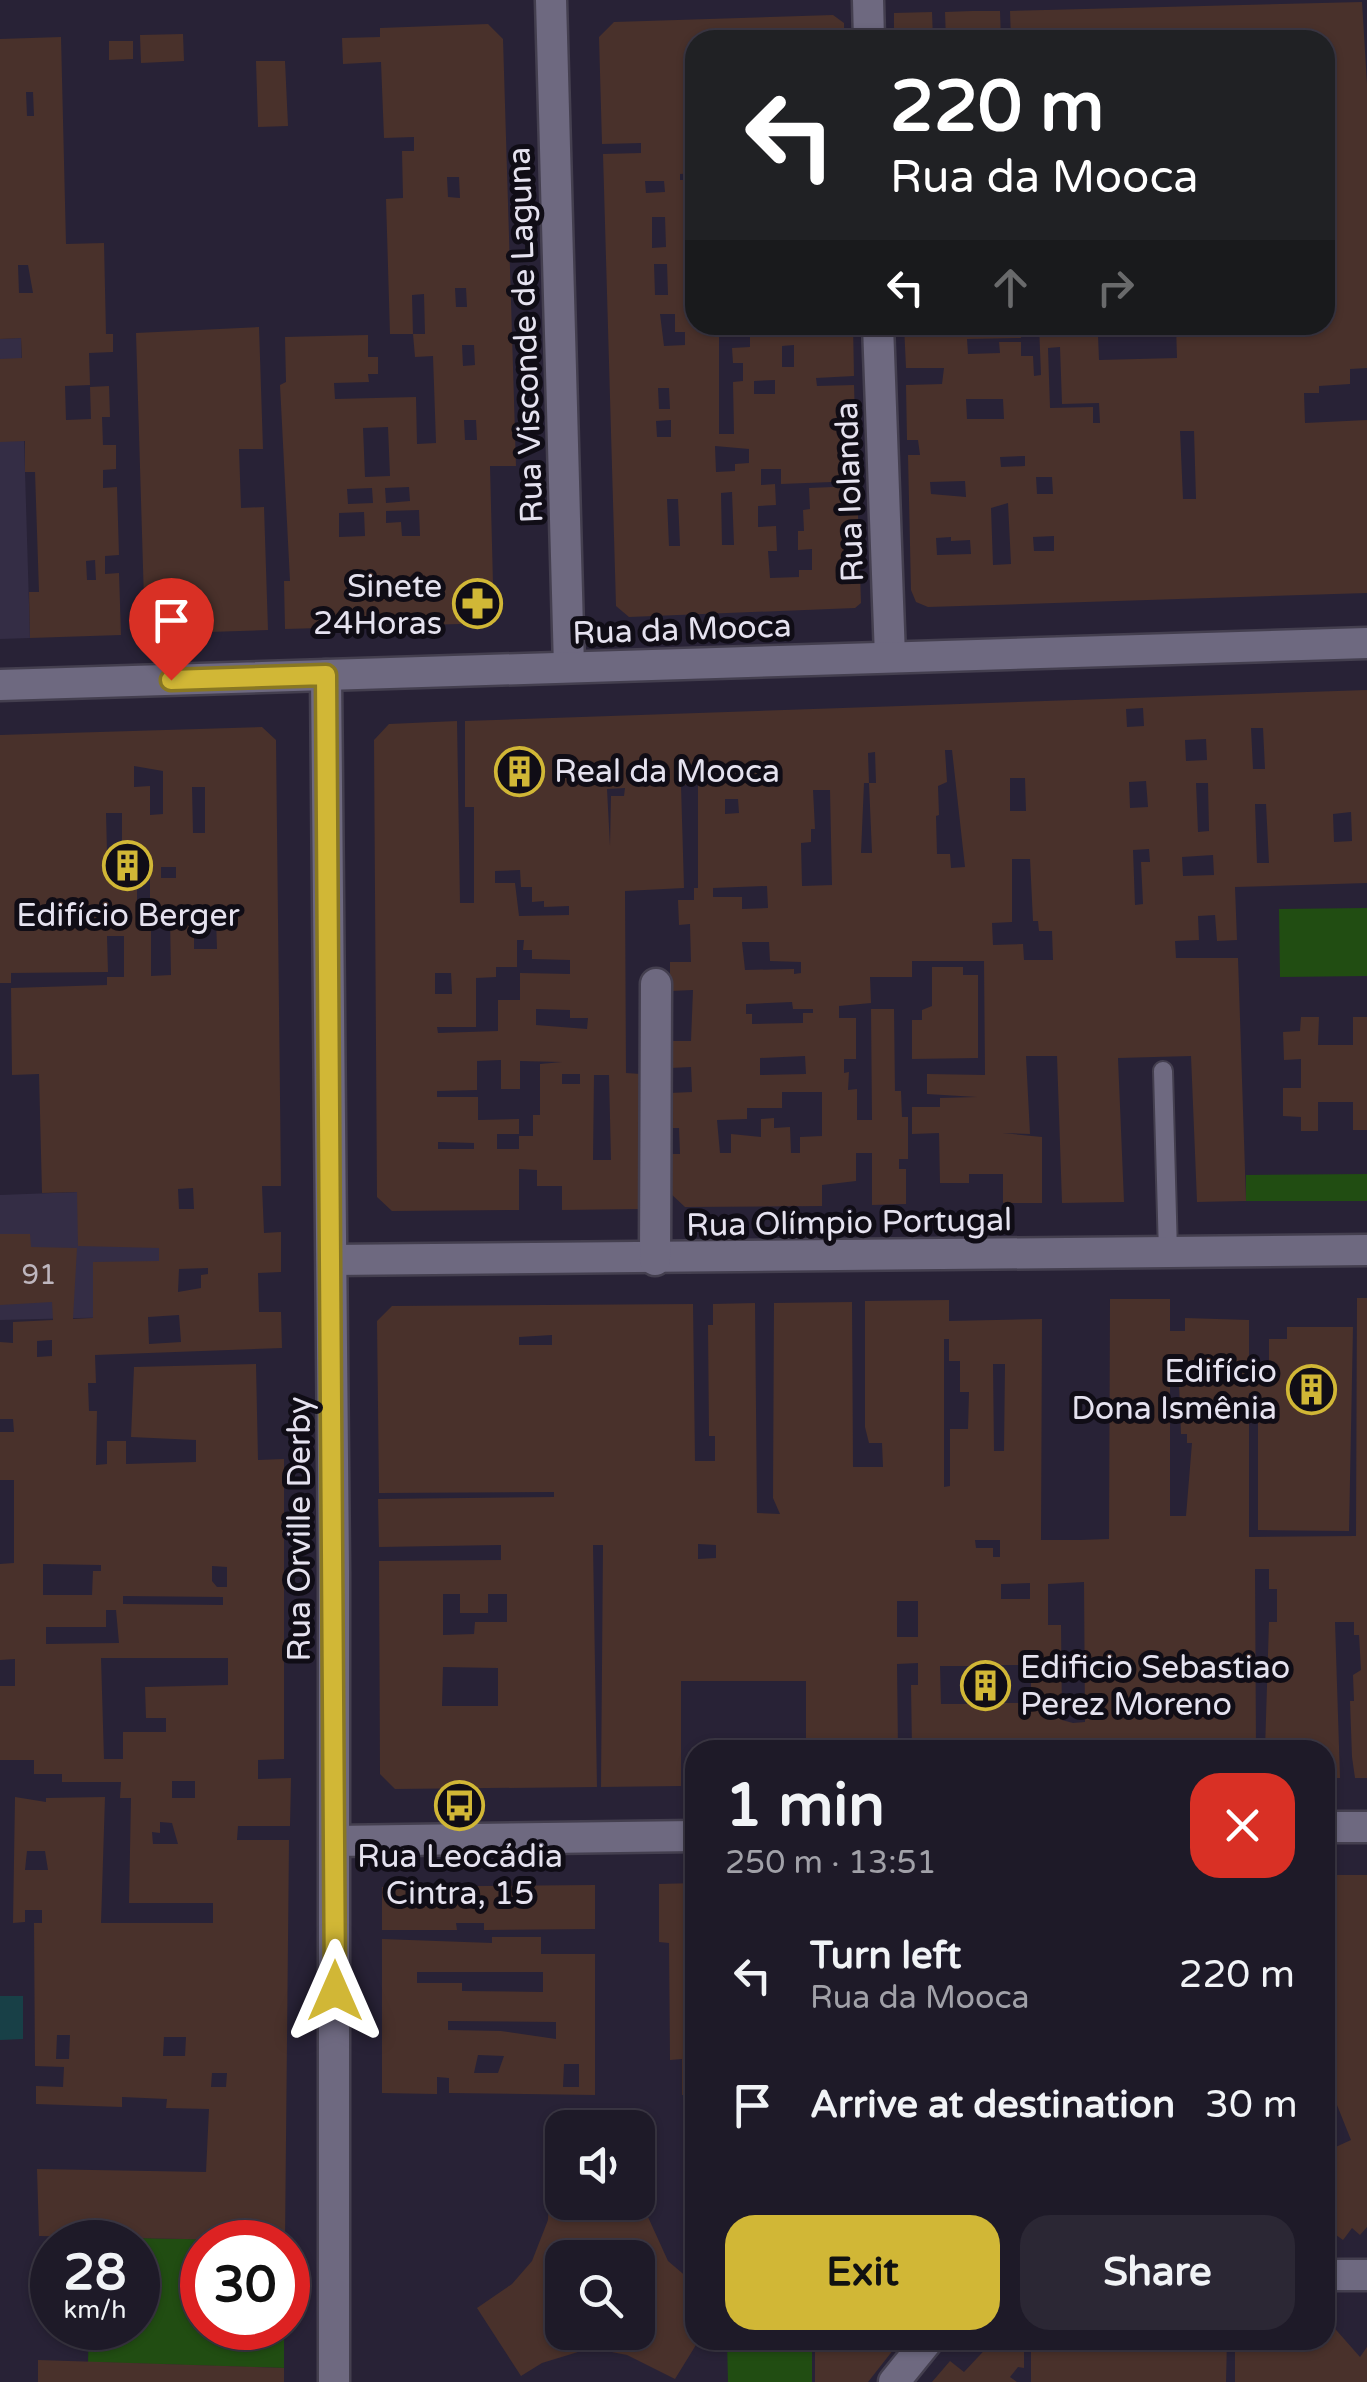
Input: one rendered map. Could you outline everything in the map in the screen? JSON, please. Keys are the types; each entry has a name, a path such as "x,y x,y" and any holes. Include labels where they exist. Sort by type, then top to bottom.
{"street":[{"name":"Rua Visconde de Laguna","path":"550,0 569,667"},
{"path":"868,0 869,30"},
{"name":"Rua Iolanda","path":"878,335 890,657"},
{"name":"Rua da Mooca","path":"0,685 1367,643"},
{"name":"Rua Orville Derby","path":"326,675 335,1842 334,2382"},
{"path":"655,1260 656,984"},
{"name":"Rua Olímpio Portugal","path":"332,1260 655,1260 1367,1250"},
{"path":"1335,1827 1367,1826"},
{"path":"335,1842 685,1836"},
{"path":"1335,2275 1367,2275"},
{"path":"894,2382 920,2350"}],"lane":[{"path":"1163,1071 1168,1252"}],"shaded area":[{"path":"21,338 30,638 0,639 0,339"},
{"path":"159,1189 159,1316 0,1320 0,1195"},
{"path":"0,1996 23,1996 23,2039 0,2040"}],"green space":[{"path":"1367,908 1367,976 1280,977 1279,909"},
{"path":"1367,1174 1367,1201 1246,1201 1246,1175"},
{"path":"160,2238 180,2239 180,2350 284,2350 284,2368 88,2362 88,2350 160,2350"},
{"path":"727,2350 812,2350 812,2382 728,2382"}],"building":[{"path":"1362,2 1367,84 1367,368 1350,369 1350,384 1319,386 1319,393 1304,393 1305,423 1367,420 1367,593 928,607 916,602 911,590 908,455 920,455 918,440 907,440 906,385 942,384 944,368 906,368 904,335 1021,335 967,339 968,354 1000,353 999,342 1021,342 1021,356 1033,356 1034,376 1041,375 1039,335 1098,335 1099,360 1177,358 1176,335 1335,335 1335,30 1011,30 1010,11","holes":["1060,347 1062,404 1099,403 1100,423 1093,423 1093,407 1050,408 1048,348","966,399 1003,399 1004,419 967,419","1180,431 1194,431 1196,499 1183,499","1025,456 1025,466 1001,467 1000,457","1036,477 1052,477 1053,494 1037,494","965,481 966,497 931,494 930,482","1008,503 1011,564 993,565 991,508","1054,536 1054,551 1034,551 1033,537","936,538 970,540 971,554 937,555"]},
{"path":"1000,11 1001,30 946,30 945,12"},
{"path":"932,12 933,30 894,30 894,13"},
{"path":"833,15 844,23 844,30 685,30 685,174 680,174 680,180 685,180 685,332 675,332 675,314 660,314 664,346 685,345 685,335 719,335 719,434 734,434 733,382 743,381 743,363 733,363 732,348 750,347 750,335 853,335 854,376 816,378 817,386 854,385 857,481 781,484 781,469 761,469 761,485 775,484 776,505 758,506 758,527 776,526 777,551 768,551 770,578 799,577 799,570 812,570 812,549 798,550 798,531 804,531 803,510 810,509 809,488 857,486 861,603 855,608 629,617 616,606 603,154 641,153 641,143 602,144 599,37 614,22","holes":["645,181 664,181 665,192 646,193","652,217 665,217 666,247 652,248","654,264 667,264 668,295 655,295","794,345 794,367 782,367 782,346","775,380 775,394 754,394 754,381","658,388 669,388 670,409 659,409","671,420 671,437 657,437 656,421","715,446 749,449 749,463 735,464 735,471 716,472","732,492 734,545 722,545 721,493","667,499 678,499 680,546 669,546"]},
{"path":"488,24 503,39 516,466 490,466 494,623 285,629 284,581 290,581 280,385 286,382 285,337 368,335 368,357 378,357 378,374 368,374 369,382 334,383 335,399 416,397 417,444 436,443 433,356 415,357 413,334 390,334 386,199 403,198 402,151 414,151 414,137 384,138 381,62 343,64 342,38 380,37 380,28","holes":["447,177 459,177 460,198 448,197","455,288 466,288 467,307 456,307","424,294 425,334 413,334 412,295","462,345 474,345 475,365 463,366","464,420 476,420 477,440 465,440","388,427 390,476 365,477 363,428","409,487 410,501 386,503 385,488","372,488 373,503 348,504 347,489","419,510 420,536 402,536 401,522 386,523 386,511","364,512 365,536 339,537 339,513","391,581 391,594 372,595 371,582"]},
{"path":"183,34 184,61 141,63 140,35"},
{"path":"61,37 66,244 104,243 106,334 113,334 113,352 89,353 90,385 65,386 66,420 91,419 90,387 109,386 110,417 102,417 103,445 116,445 116,469 103,470 103,488 117,487 119,555 105,556 105,574 119,573 121,635 30,638 29,592 39,592 35,472 25,472 25,441 0,442 0,359 22,358 21,338 0,339 0,39","holes":["26,92 33,92 34,116 27,116","18,265 28,265 33,293 19,293","95,560 96,580 87,580 86,561"]},
{"path":"109,41 133,41 133,59 109,60"},
{"path":"256,61 285,61 288,126 258,127"},
{"path":"259,327 263,449 239,449 241,508 264,507 268,630 145,634 136,333"},
{"path":"1367,690 1367,883 1235,887 1237,940 1217,941 1215,915 1198,916 1199,940 1175,941 1176,958 1238,958 1246,1201 1197,1202 1191,1056 1118,1058 1124,1202 1062,1203 1057,1056 1026,1056 1030,1134 1002,1133 1042,1137 1042,1203 1003,1203 1003,1174 969,1174 969,1183 940,1183 939,1133 912,1134 912,1107 940,1107 940,1098 977,1097 927,1094 927,1074 985,1075 984,961 912,961 912,977 870,977 871,1003 839,1006 839,1018 856,1018 856,1059 844,1059 844,1073 849,1072 848,1090 857,1089 857,1120 872,1120 871,1009 894,1009 895,1091 901,1091 902,1117 908,1117 908,1159 899,1159 899,1169 906,1169 906,1204 872,1205 872,1153 856,1153 856,1181 822,1185 822,1206 685,1207 670,1193 670,1154 680,1154 679,1128 670,1128 670,1093 692,1092 691,1067 670,1068 670,1041 691,1041 693,990 670,991 670,962 691,962 690,924 679,925 678,900 694,900 694,888 698,888 698,768 688,769 688,785 681,785 684,888 625,891 626,1073 641,1074 641,1209 562,1210 562,1186 537,1186 537,1170 519,1169 519,1210 392,1211 377,1197 374,740 389,724 457,721 460,903 474,903 474,807 465,807 465,721","holes":["1143,708 1144,726 1127,727 1126,709","1251,728 1263,728 1265,769 1253,769","1206,739 1207,760 1186,761 1185,740","945,750 952,750 965,867 951,868 950,854 937,854 938,786 947,782","875,752 876,783 869,783 868,753","1010,778 1025,778 1026,811 1010,811","1146,781 1148,807 1130,808 1129,782","864,783 869,783 872,853 861,853","1196,783 1208,783 1209,831 1198,832","625,788 624,796 611,796 610,846 607,789","813,790 830,790 832,885 802,886 801,843 811,842 811,829 815,829","725,799 738,799 739,813 725,814","1255,804 1266,804 1269,863 1257,863","1351,812 1352,841 1334,842 1333,814","1149,849 1150,862 1141,862 1143,904 1135,905 1133,850","1213,855 1214,875 1183,876 1182,857","1012,859 1030,859 1033,921 1038,921 1039,931 1052,931 1053,960 1024,960 1023,944 993,945 992,923 1012,922","520,870 521,887 532,887 532,902 544,901 544,907 569,906 569,915 519,916 515,883 495,883 495,871","767,886 768,908 742,909 742,897 713,897 713,888","517,940 524,940 523,950 532,950 532,959 570,960 570,974 520,973 520,1000 498,1000 498,1031 438,1033 437,1027 476,1027 476,978 496,977 496,967 517,967","742,942 769,942 770,961 801,962 801,973 794,974 794,969 745,970","435,973 451,973 452,994 435,994","792,1002 793,1009 813,1009 813,1013 803,1013 803,1023 752,1024 746,1004","536,1009 570,1010 570,1018 588,1018 587,1029 536,1025","805,1056 806,1074 760,1075 760,1058","501,1060 501,1089 520,1089 520,1061 562,1062 540,1064 540,1115 533,1115 533,1136 519,1136 519,1149 497,1149 497,1134 519,1134 519,1119 478,1120 478,1097 437,1097 437,1091 477,1090 477,1061","562,1074 580,1074 580,1084 562,1084","594,1075 609,1075 611,1160 593,1160","782,1092 822,1092 822,1136 800,1137 800,1153 791,1153 790,1127 774,1128 774,1118 761,1119 761,1137 731,1134 731,1153 720,1153 717,1120 747,1119 747,1108 782,1108","438,1142 474,1143 474,1149 438,1149"]},
{"path":"262,727 276,740 281,1186 262,1186 264,1233 281,1232 281,1272 258,1273 259,1312 281,1312 282,1348 95,1355 96,1383 88,1383 89,1411 97,1411 96,1465 107,1464 107,1441 126,1441 126,1464 196,1462 196,1440 131,1437 134,1367 256,1364 258,1460 284,1459 284,1759 258,1760 258,1779 291,1778 290,1826 238,1826 237,1840 289,1840 285,2220 180,2220 180,2239 160,2238 160,2220 39,2220 37,2169 206,2172 209,2109 166,2108 167,2099 122,2097 122,2107 36,2104 36,2086 63,2087 64,2067 35,2066 34,1923 42,1923 42,1910 25,1910 25,1922 13,1923 15,1797 46,1802 46,1798 105,1797 101,1923 213,1923 213,1903 129,1903 131,1798 120,1798 121,1782 62,1782 62,1774 34,1774 34,1760 0,1760 0,1686 15,1686 15,1659 0,1660 0,1564 14,1563 14,1480 0,1480 0,1432 14,1432 13,1419 0,1419 0,1342 13,1343 13,1322 53,1320 52,1302 0,1305 0,1234 30,1234 31,1247 77,1248 73,1319 93,1318 93,1262 159,1261 159,1248 78,1246 77,1192 42,1193 39,1074 12,1075 11,988 107,985 107,977 124,977 124,936 107,936 108,972 11,973 11,983 0,983 0,735","holes":["134,766 163,771 163,814 150,815 150,786 134,787","192,787 205,787 205,833 193,833","106,813 122,813 122,851 107,852","161,867 176,867 176,878 161,878","137,879 150,879 150,902 137,903","151,916 170,916 171,975 151,976","216,919 217,949 194,949 194,920","193,1188 194,1209 179,1209 178,1189","208,1268 208,1274 201,1275 201,1288 178,1292 179,1269","179,1315 181,1342 149,1344 148,1317","52,1340 52,1356 37,1357 37,1341","43,1564 101,1565 101,1571 93,1571 92,1595 43,1595","212,1566 227,1567 227,1587 217,1587 212,1581","123,1596 223,1597 223,1605 123,1604","106,1610 116,1610 119,1643 46,1644 46,1627 106,1627","101,1658 228,1658 228,1685 145,1687 146,1718 166,1718 166,1732 123,1732 123,1759 104,1759","172,1781 195,1781 195,1798 172,1798","160,1822 172,1823 178,1844 153,1844 152,1832 160,1833","27,1851 45,1851 48,1870 25,1870","57,2035 70,2035 69,2059 56,2059","164,2037 186,2037 185,2056 163,2056","212,2073 227,2073 226,2087 211,2087"]},
{"path":"932,967 963,967 963,975 978,975 978,1058 912,1059 912,1020 922,1020 922,1010 932,1006"},
{"path":"1301,1017 1319,1017 1318,1045 1353,1045 1353,1017 1367,1017 1367,1130 1353,1130 1353,1102 1318,1102 1318,1131 1301,1131 1301,1117 1283,1116 1283,1088 1301,1088 1301,1059 1284,1060 1283,1032 1300,1031"},
{"path":"1357,1298 1367,1298 1367,1778 1355,1778 1352,1757 1350,1701 1354,1701 1353,1675 1361,1670 1359,1635 1354,1635 1354,1622 1335,1622 1340,1778 1335,1778 1335,1740 1265,1740 1269,1622 1277,1622 1277,1589 1269,1589 1269,1569 1255,1569 1256,1740 912,1740 911,1685 918,1685 918,1663 897,1664 898,1740 806,1740 806,1681 681,1681 681,1786 601,1787 603,1545 593,1545 597,1787 395,1789 380,1774 379,1561 501,1560 501,1545 379,1547 378,1499 554,1497 554,1492 379,1493 377,1321 392,1306 693,1304 695,1461 715,1461 715,1436 709,1436 708,1325 713,1325 713,1304 755,1303 757,1513 780,1514 773,1498 774,1303 852,1302 853,1467 883,1467 882,1443 869,1443 865,1427 865,1301 949,1300 949,1321 1042,1319 1041,1540 1109,1539 1110,1299 1170,1299 1170,1331 1185,1331 1185,1318 1249,1320 1249,1366 1269,1366 1269,1339 1287,1339 1287,1327 1353,1327 1349,1531 1258,1530 1258,1393 1249,1393 1249,1537 1356,1536","holes":["552,1335 552,1345 519,1345 519,1337","944,1339 949,1339 949,1361 960,1361 960,1392 969,1392 968,1429 950,1429 950,1486 944,1487","1170,1357 1178,1358 1181,1434 1187,1434 1187,1443 1192,1443 1186,1516 1170,1516","993,1364 1005,1364 1004,1451 994,1451","975,1540 1000,1540 1000,1557 993,1557 993,1548 976,1548","698,1544 716,1545 716,1558 698,1559","1084,1582 1085,1722 1062,1720 1061,1625 1048,1625 1048,1584","1030,1583 1030,1599 1001,1599 1001,1584","443,1594 460,1594 460,1613 488,1613 488,1594 507,1594 507,1622 475,1622 474,1634 443,1635","897,1601 918,1601 918,1637 897,1637","996,1665 1031,1665 1031,1703 997,1703","940,1666 973,1666 973,1704 941,1704","443,1667 498,1668 498,1706 442,1706"]},
{"path":"1335,1875 1367,1875 1367,2227 1360,2235 1352,2228 1343,2240 1335,2234 1335,2147 1351,2140 1335,2100"},
{"path":"685,1883 685,2095 682,2059 670,2060 669,1943 659,1942 659,1884"},
{"path":"595,1885 595,1929 484,1930 484,1923 456,1923 457,1930 382,1930 382,1887"},
{"path":"492,1937 541,1937 541,1954 595,1954 595,2095 449,2093 449,2078 437,2077 437,2094 382,2093 382,1939 492,1943","holes":["417,1972 543,1972 543,1992 462,1991 462,1983 417,1983","448,2021 556,2022 556,2039 501,2031 448,2030","478,2055 504,2056 498,2073 474,2073","564,2064 579,2064 579,2087 563,2087"]},
{"path":"548,2220 649,2220 668,2261 685,2275 685,2350 693,2350 675,2379 627,2355 601,2350 655,2350 655,2240 545,2240 545,2350 584,2350 542,2363 521,2376 477,2308 512,2284 532,2261"},
{"path":"1335,2329 1360,2357 1367,2347 1367,2382 1235,2382 1235,2350 1335,2350"},
{"path":"815,2350 893,2350 868,2382 815,2382"},
{"path":"985,2350 1024,2350 1024,2368 1018,2367 1010,2377 1017,2382 932,2382 950,2361 964,2372"},
{"path":"1031,2350 1227,2350 1226,2382 1031,2382"},
{"path":"38,2360 284,2368 284,2382 38,2382"}],"place":[{"name":"Sinete 24Horas","path":"477,604"},
{"name":"Real da Mooca","path":"519,771"},
{"name":"Edifício Berger","path":"128,865"},
{"name":"Edifício Dona Ismênia","path":"1312,1389"},
{"name":"Edificio Sebastiao Perez Moreno","path":"985,1685"},
{"name":"Rua Leocádia Cintra, 15","path":"460,1806"}],"route":[{"path":"171,680 326,675 335,1991"}]}
